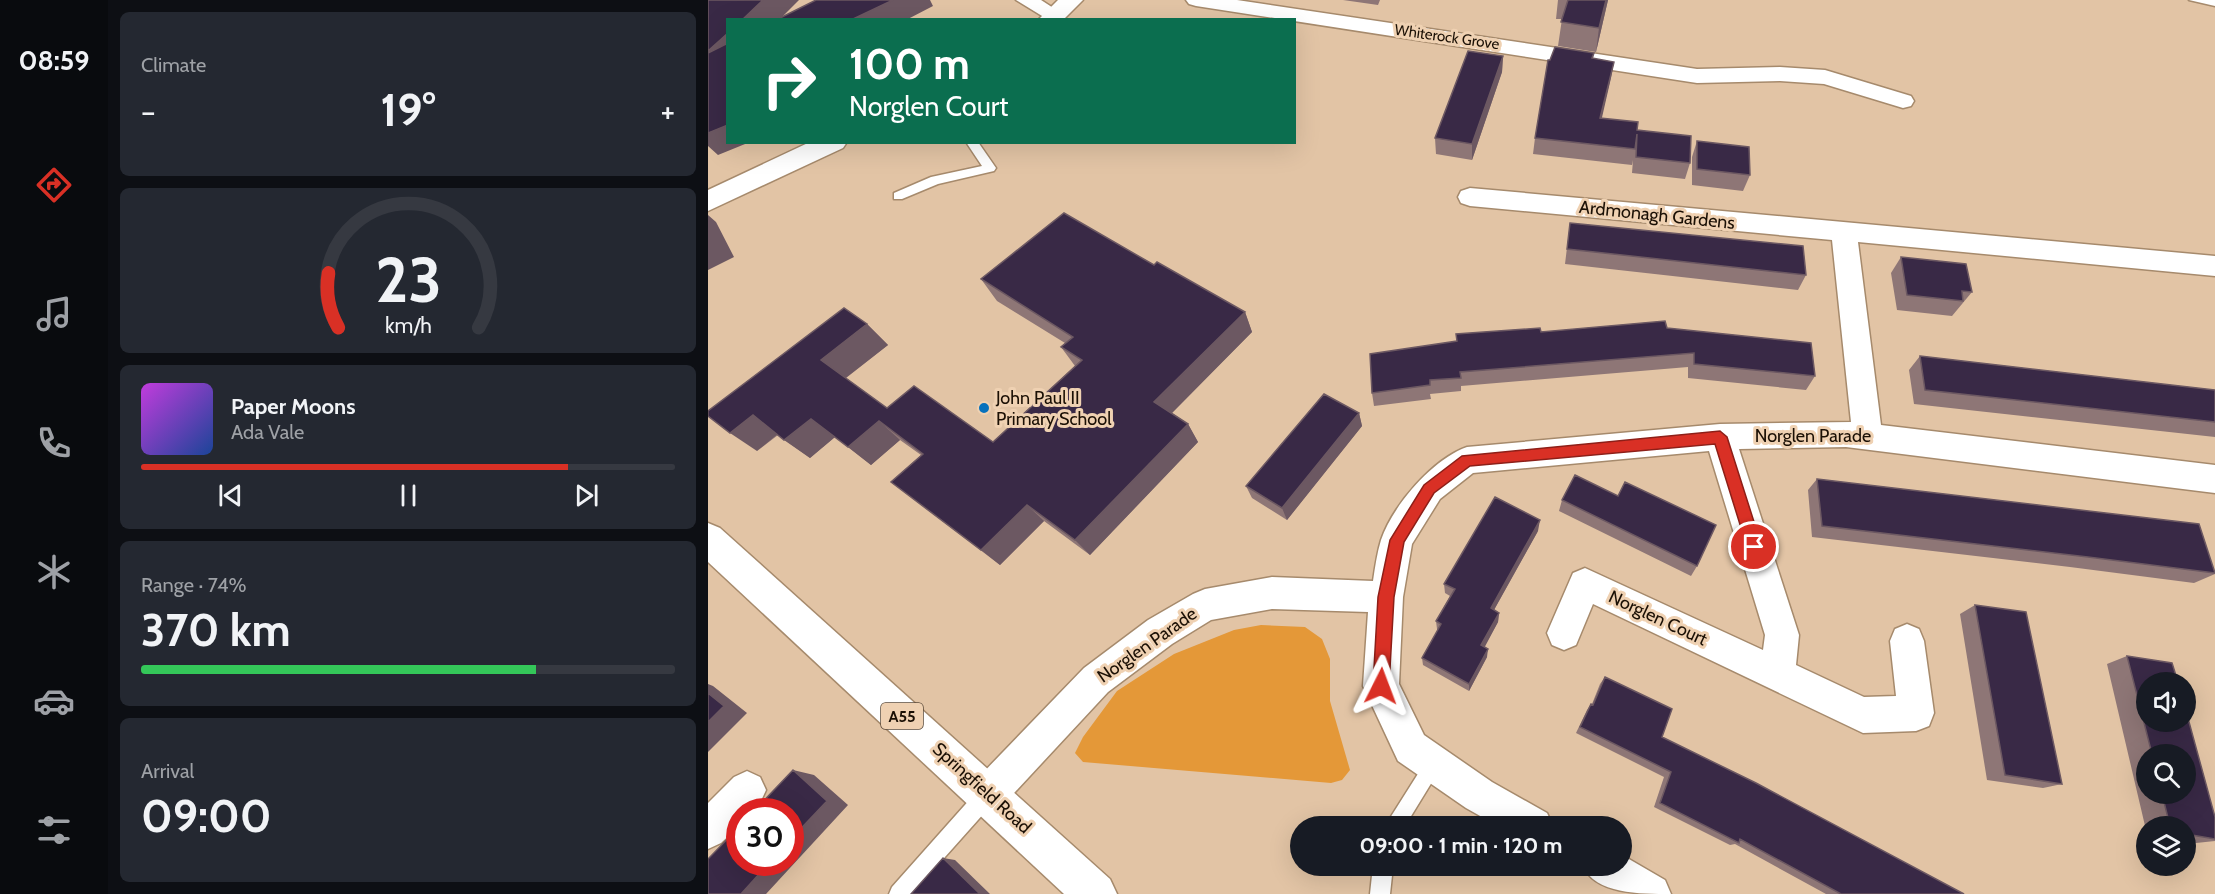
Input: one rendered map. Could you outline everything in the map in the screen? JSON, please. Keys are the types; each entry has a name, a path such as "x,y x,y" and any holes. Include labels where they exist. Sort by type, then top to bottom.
{"main road":[{"path":"1052,17 1072,0"},
{"path":"708,201 830,144"},
{"name":"Springfield Road","path":"708,539 836,657 990,793 1095,894"}],"street":[{"path":"1026,0 1052,17"},
{"path":"1192,18 1204,1"},
{"name":"Whiterock Grove","path":"1204,1 1697,76 1780,74 1825,77 1903,101"},
{"name":"Ardmonagh Gardens","path":"1470,197 2215,266"},
{"path":"1844,233 1868,435"},
{"name":"Norglen Parade","path":"1516,816 1479,795 1410,748 1381,686 1386,597 1397,540 1429,489 1467,460 1720,437 1797,433 1868,435 2215,479"},
{"path":"1720,437 1782,635 1778,673"},
{"name":"Norglen Court","path":"1564,633 1586,584 1863,715 1916,713 1906,641"},
{"name":"Norglen Parade","path":"990,793 1096,680 1160,632 1205,605 1272,593 1386,597"},
{"path":"708,830 747,790"},
{"path":"1620,876 1651,894"}],"lane":[{"path":"2194,0 2215,3"},
{"path":"898,196 936,180 990,168 973,144"},
{"path":"1400,816 1434,764"},
{"path":"899,894 990,793"},
{"path":"1380,894 1382,876"}],"shaded area":[{"path":"1261,625 1305,627 1322,639 1330,659 1330,701 1350,770 1342,780 1331,783 1083,762 1075,753 1083,737 1117,691 1174,654 1234,630"}],"building":[{"path":"708,0 763,0 744,18 726,18 726,35 708,51"},
{"path":"816,0 893,0 855,18 780,18"},
{"path":"1568,0 1606,0 1599,28 1561,22"},
{"path":"726,44 726,126 708,133 708,53"},
{"path":"1555,47 1594,53 1592,58 1614,62 1600,118 1638,122 1637,130 1691,136 1690,163 1636,157 1637,134 1635,149 1535,138 1548,60"},
{"path":"1468,51 1503,56 1472,144 1435,138"},
{"path":"1697,141 1749,147 1750,175 1697,169"},
{"path":"1064,213 1154,265 1157,262 1245,312 1154,402 1188,424 1075,540 1027,505 981,550 891,482 923,454 879,421 848,447 811,419 784,440 753,415 730,433 708,416 708,411 844,308 867,324 821,360 887,408 914,386 993,442 1082,360 1061,347 1073,337 981,279"},
{"path":"1570,223 1803,246 1806,275 1567,249"},
{"path":"1901,257 1966,264 1972,292 1962,291 1963,301 1907,295"},
{"path":"1665,321 1667,328 1811,343 1815,376 1694,364 1694,353 1460,372 1461,378 1430,380 1430,385 1372,393 1370,354 1457,341 1456,334 1540,328 1541,332"},
{"path":"1920,356 2215,390 2215,422 1925,390"},
{"path":"1324,394 1359,413 1282,508 1246,486"},
{"path":"1575,475 1618,496 1625,482 1716,525 1697,566 1562,500"},
{"path":"1817,479 2199,524 2215,573 1822,526"},
{"path":"1495,497 1540,520 1491,608 1499,613 1481,645 1488,649 1469,684 1422,658 1441,624 1436,621 1455,589 1444,584"},
{"path":"1975,605 2026,612 2062,784 2005,775"},
{"path":"2127,656 2172,663 2175,672 2136,672 2136,691"},
{"path":"1605,677 1672,709 1662,737 1756,783 1964,894 1841,894 1740,839 1739,843 1660,803 1671,772 1580,727"},
{"path":"708,693 724,706 708,722"},
{"path":"2146,732 2192,732 2195,744 2149,744"},
{"path":"2196,748 2215,817 2215,839 2196,836 2196,816 2168,816 2164,804 2196,804"},
{"path":"793,770 827,801 804,825 804,798 766,798"},
{"path":"726,840 726,876 757,876 741,894 708,894 708,859"},
{"path":"943,858 980,894 911,894"}],"place":[{"name":"John Paul II Primary School","path":"984,408"}],"route":[{"path":"1381,686 1386,597 1397,540 1429,489 1467,460 1720,437 1754,547"}]}
